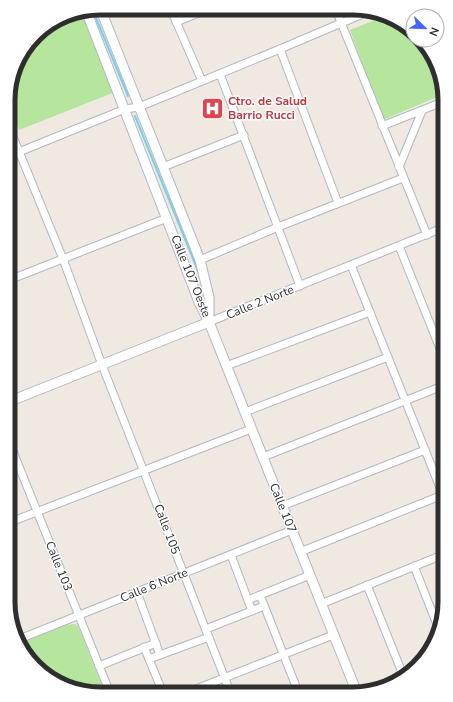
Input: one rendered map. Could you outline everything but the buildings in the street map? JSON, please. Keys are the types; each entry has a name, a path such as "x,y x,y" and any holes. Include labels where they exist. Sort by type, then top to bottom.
{"street":[{"name":"Calle 107 Oeste","path":"103,15 200,260 209,297 209,322"},
{"path":"173,15 202,81"},
{"path":"176,22 194,15"},
{"path":"338,15 427,234"},
{"name":"Calle 107 Oeste","path":"88,16 199,302 209,322"},
{"path":"15,154 125,109 139,107 359,16"},
{"path":"280,49 338,203"},
{"path":"220,74 300,286"},
{"path":"382,126 438,104"},
{"path":"399,167 422,111"},
{"path":"163,167 244,135"},
{"name":"Calle 105","path":"15,142 63,259 102,364 229,687"},
{"path":"200,260 278,227 403,178"},
{"path":"15,277 167,218"},
{"name":"Calle 2 Norte","path":"15,399 300,286 351,264 427,234 438,231"},
{"path":"399,246 438,344"},
{"path":"351,264 438,482"},
{"path":"226,366 370,312"},
{"name":"Calle 107","path":"209,322 355,687"},
{"path":"245,412 388,357"},
{"path":"262,457 438,388"},
{"path":"15,520 251,428"},
{"path":"282,506 425,450"},
{"name":"Calle 103","path":"15,457 108,687"},
{"path":"300,552 438,499"},
{"name":"Calle 6 Norte","path":"22,638 292,530"},
{"path":"231,554 252,611"},
{"path":"321,604 367,584 438,557"},
{"path":"414,566 436,621"},
{"path":"248,600 310,575"},
{"path":"367,584 402,672"},
{"path":"137,592 160,655"},
{"path":"260,595 296,687"},
{"path":"206,629 264,606"},
{"path":"203,687 334,635"},
{"path":"149,659 209,637"},
{"path":"99,666 156,643"},
{"path":"144,647 161,687"}],"green space":[{"path":"85,17 115,92 19,130 15,119 16,89 21,67 29,53 44,36 57,26 72,19"},
{"path":"378,19 386,21 405,32 405,48 421,48 432,67 438,94 438,97 383,120 350,30"},
{"path":"75,624 78,626 103,687 78,684 57,676 48,670 32,654 24,641 65,625"}],"waterway":[{"path":"95,15 128,96"},
{"path":"135,116 198,271"}],"place":[{"name":"Ctro. de Salud Barrio Rucci","path":"212,108"}]}
